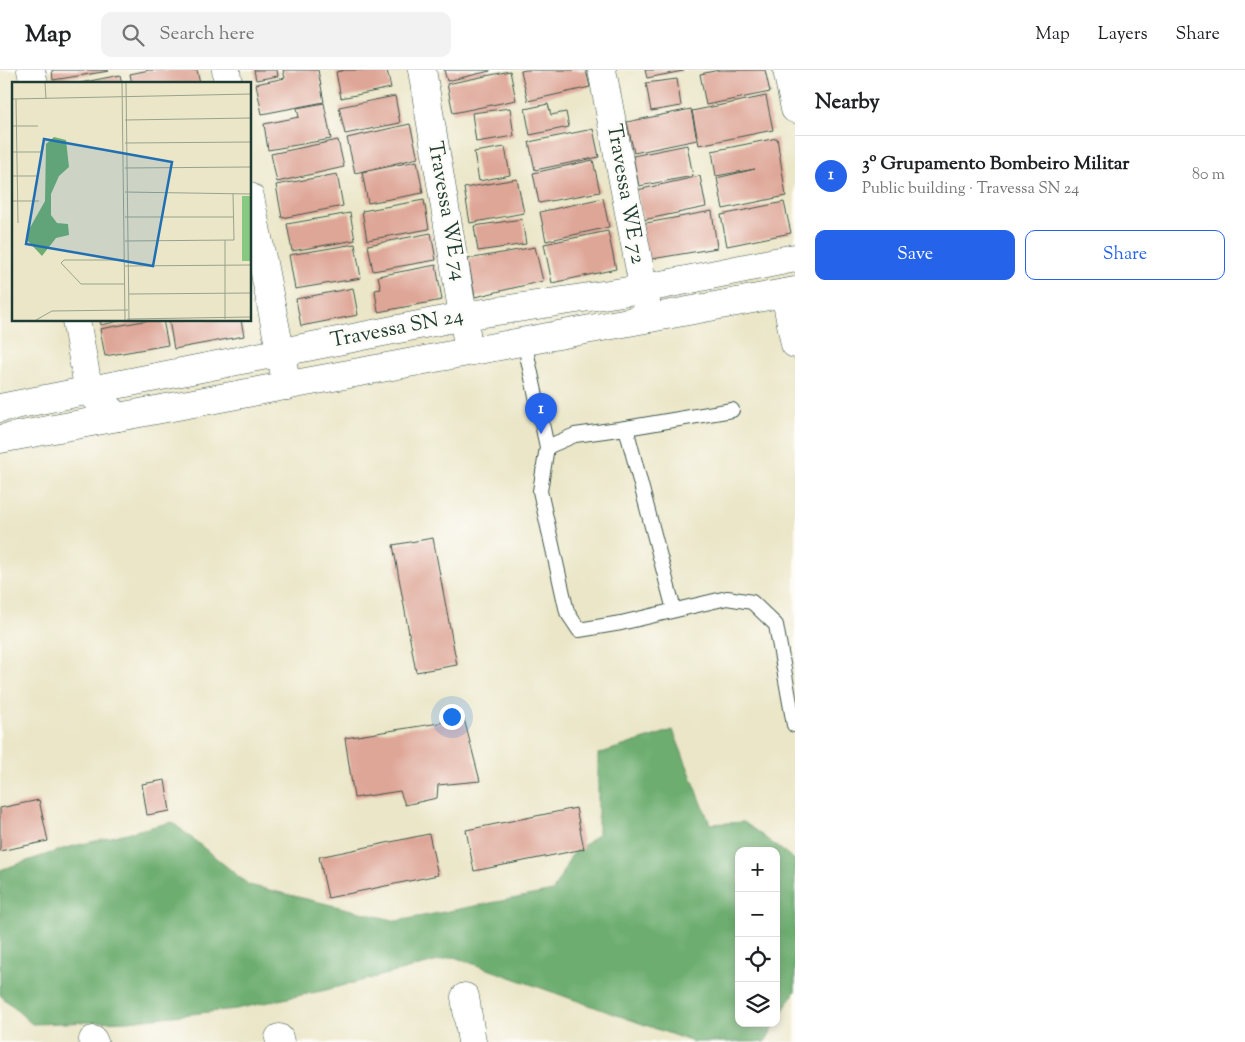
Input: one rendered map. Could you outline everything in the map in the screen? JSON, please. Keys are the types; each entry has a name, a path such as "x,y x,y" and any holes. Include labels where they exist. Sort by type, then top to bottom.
{"main road":[{"name":"Travessa WE 74","path":"422,70 469,351"},
{"name":"Travessa WE 72","path":"602,70 649,318"},
{"path":"787,70 795,109"},
{"path":"251,202 287,386"},
{"name":"Travessa SN 24","path":"0,408 89,392 464,316 642,289 795,258"},
{"name":"Travessa SN 24","path":"0,439 790,292"},
{"path":"790,292 795,344"},
{"path":"76,321 89,392 118,417"},
{"path":"465,997 472,1042"}],"lane":[{"path":"524,341 547,447 540,491 567,612 579,630 621,623 727,598 752,602 776,625 794,725"},
{"path":"547,447 575,435 732,410"},
{"path":"626,428 674,610"}],"green space":[{"path":"673,730 710,824 744,822 778,847 735,847 735,1027 774,1027 765,1042 693,1042 454,957 326,990 236,1009 128,1021 32,1024 0,995 0,870 66,848 172,822 249,885 397,921 553,891 571,856 598,834 598,754"},
{"path":"780,849 795,860 795,991 780,1015"}],"building":[{"path":"52,70 108,70 109,71 53,80"},
{"path":"149,70 197,70 200,82 132,82 130,74"},
{"path":"254,70 277,70 278,76 256,80"},
{"path":"283,70 318,70 324,102 262,114 256,84 285,78"},
{"path":"345,70 387,70 391,88 341,98 336,72"},
{"path":"444,70 490,70 490,71 447,81"},
{"path":"586,70 590,87 528,101 521,71"},
{"path":"645,70 683,70 683,71 647,78"},
{"path":"719,70 765,70 770,92 706,105 700,74"},
{"path":"510,71 516,100 453,113 447,84"},
{"path":"120,75 122,82 85,82"},
{"path":"677,79 681,106 651,111 646,83"},
{"path":"395,96 400,123 345,134 339,107"},
{"path":"766,96 773,130 699,145 692,111"},
{"path":"324,103 331,139 268,150 264,124 299,117 297,108"},
{"path":"548,104 551,115 566,112 569,127 530,135 525,109"},
{"path":"510,108 514,136 476,142 472,113"},
{"path":"691,109 697,140 634,153 627,122"},
{"path":"410,124 418,158 355,173 347,138"},
{"path":"593,129 599,157 535,170 529,142"},
{"path":"777,138 786,196 723,209 717,178 755,169 716,176 712,151"},
{"path":"338,140 344,167 277,182 271,154"},
{"path":"687,145 693,176 639,186 633,156"},
{"path":"505,147 510,175 479,181 474,152"},
{"path":"593,160 600,192 539,203 533,173"},
{"path":"417,161 423,193 368,203 362,172"},
{"path":"337,174 343,206 282,218 276,185"},
{"path":"700,176 706,207 643,220 637,190"},
{"path":"517,179 524,213 470,223 464,188"},
{"path":"603,198 609,227 546,241 540,212"},
{"path":"424,200 429,229 367,240 362,211"},
{"path":"784,202 791,233 727,246 721,215"},
{"path":"712,211 717,248 646,260 641,224"},
{"path":"350,213 355,240 292,251 287,224"},
{"path":"522,219 526,244 478,251 474,226"},
{"path":"608,231 616,269 552,283 544,244"},
{"path":"431,233 436,260 373,271 368,245"},
{"path":"355,244 361,278 295,289 289,255"},
{"path":"535,247 543,281 475,297 468,259"},
{"path":"436,265 442,300 378,312 375,290 381,289 378,276"},
{"path":"353,288 358,315 301,326 296,299"},
{"path":"100,321 119,321 101,325"},
{"path":"144,321 163,321 168,345 105,356 100,329"},
{"path":"169,321 241,321 244,336 174,349"},
{"path":"433,538 457,665 416,672 393,545"},
{"path":"464,719 480,781 438,785 437,798 405,805 400,791 354,798 345,738"},
{"path":"165,780 170,811 147,815 142,784"},
{"path":"39,800 48,841 0,851 0,808"},
{"path":"576,808 584,849 474,871 466,830"},
{"path":"429,834 438,875 328,898 319,857"}],"place":[{"name":"3º Grupamento Bombeiro Militar","path":"541,434"}]}
